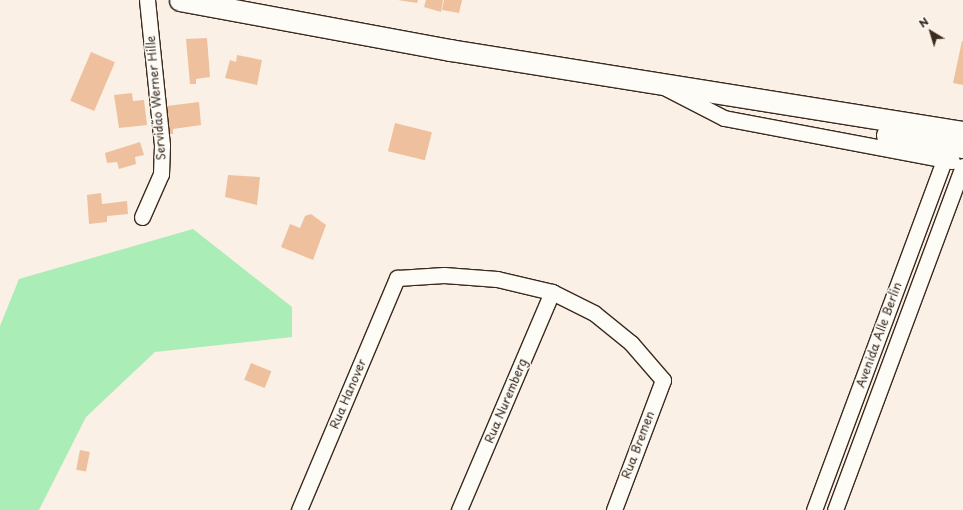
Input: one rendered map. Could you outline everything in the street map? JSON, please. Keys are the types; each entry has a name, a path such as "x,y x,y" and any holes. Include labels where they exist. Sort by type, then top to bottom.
{"main road":[{"path":"180,0 450,50 963,132"},
{"path":"658,83 735,107 963,147"}],"street":[{"name":"Servidão Werner Hille","path":"142,217 161,174 162,145 147,0"},
{"path":"658,83 724,118 944,160 963,162"},
{"name":"Avenida Alle Berlin","path":"814,510 944,160"},
{"name":"Avenida Alle Berlin","path":"835,510 963,166"},
{"path":"932,192 951,199"},
{"name":"Rua Hanover","path":"299,510 397,278 444,275 497,279 552,292"},
{"name":"Rua Bremen","path":"552,292 594,313 631,343 663,380 614,510"},
{"name":"Rua Nuremberg","path":"459,510 552,292"}],"green space":[{"path":"193,229 292,307 292,337 155,352 86,417 39,510 0,510 0,326 19,279"}],"building":[{"path":"398,0 418,0 417,3"},
{"path":"426,0 443,0 441,12 424,7"},
{"path":"444,0 462,0 459,13 442,10"},
{"path":"207,38 210,77 196,79 196,84 190,84 186,39"},
{"path":"963,41 963,85 953,83"},
{"path":"91,52 115,62 94,111 70,101"},
{"path":"237,55 262,60 257,85 225,78 230,60 236,62"},
{"path":"132,93 133,101 144,100 147,125 119,128 114,95"},
{"path":"199,102 201,125 173,129 173,134 162,135 159,107"},
{"path":"395,123 432,132 425,160 388,151"},
{"path":"140,142 144,155 135,157 136,164 119,169 117,162 107,163 105,153"},
{"path":"228,175 260,177 257,205 225,197"},
{"path":"101,193 102,204 127,201 128,214 107,216 107,222 89,224 87,195"},
{"path":"311,214 326,225 313,260 281,247 290,224 300,228 305,216"},
{"path":"251,363 271,371 265,388 244,380"},
{"path":"80,450 90,452 86,472 76,470"}]}
